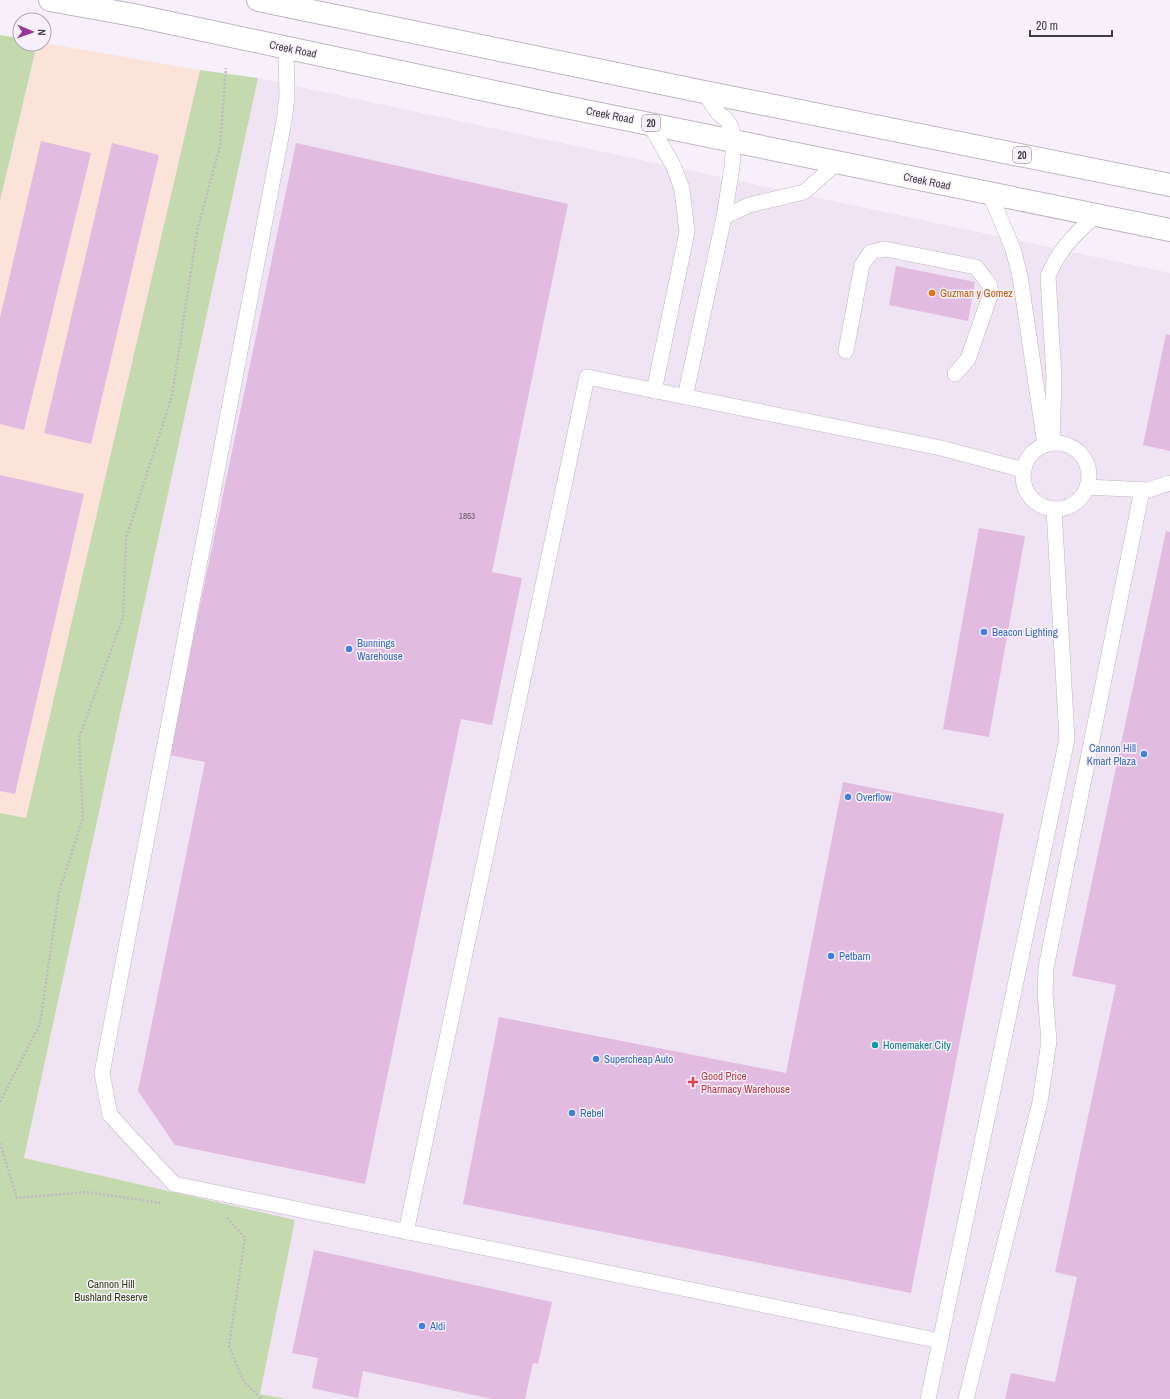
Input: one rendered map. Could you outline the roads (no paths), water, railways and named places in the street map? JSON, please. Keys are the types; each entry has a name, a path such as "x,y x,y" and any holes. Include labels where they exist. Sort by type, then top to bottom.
{"main road":[{"name":"Creek Road","path":"50,0 286,47 990,194 1170,230"},
{"name":"20","path":"258,0 704,92 1170,185"}],"lane":[{"path":"286,47 287,97 284,121 102,1073 110,1115 174,1184 940,1341"},
{"path":"685,397 724,217 732,167 734,140 731,127 726,119 718,113 704,92"},
{"path":"649,123 674,167 682,189 687,232 654,391"},
{"path":"724,217 749,205 804,192 838,162"},
{"path":"990,194 1013,249 1020,276 1049,444"},
{"path":"1049,444 1054,378 1048,276 1052,264 1069,240 1096,215"},
{"path":"846,350 862,265 872,252 885,249 976,267 989,284 991,293 968,359 955,374"},
{"path":"406,1232 587,377 941,448 1024,470"},
{"path":"1049,444 1064,444 1074,448 1080,453 1086,463 1089,474 1087,486 1076,502 1066,508 1054,509 1043,507 1031,497 1024,483 1024,470 1028,459 1035,451 1049,444"},
{"path":"1087,486 1148,490 1170,483"},
{"path":"966,1399 1040,1102 1049,1041 1045,993 1046,968 1142,490"},
{"path":"928,1399 1067,739 1054,509"}],"place":[{"name":"Guzman y Gomez","path":"932,293"},
{"name":"Beacon Lighting","path":"984,632"},
{"name":"Bunnings Warehouse","path":"349,649"},
{"name":"Cannon Hill Kmart Plaza","path":"1144,754"},
{"name":"Overflow","path":"848,797"},
{"name":"Petbarn","path":"831,956"},
{"name":"Homemaker City","path":"875,1045"},
{"name":"Supercheap Auto","path":"596,1059"},
{"name":"Good Price Pharmacy Warehouse","path":"693,1082"},
{"name":"Rebel","path":"572,1113"},
{"name":"Aldi","path":"422,1326"}],"park label":[{"name":"Cannon Hill Bushland Reserve","path":"111,1290"}]}
